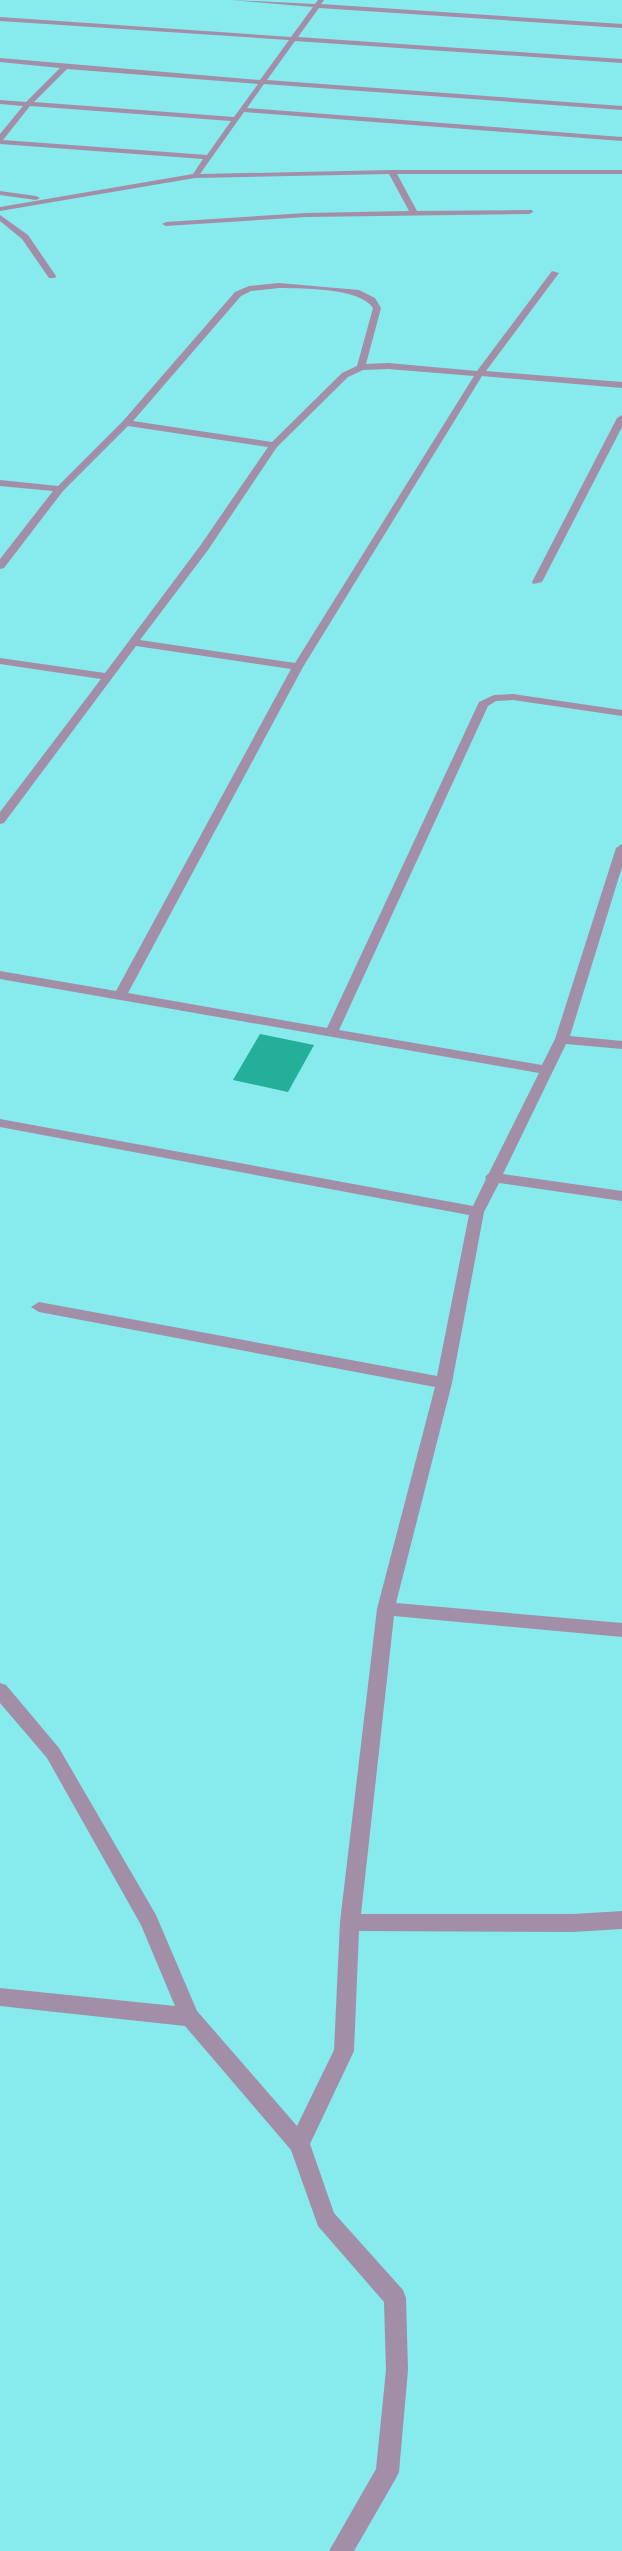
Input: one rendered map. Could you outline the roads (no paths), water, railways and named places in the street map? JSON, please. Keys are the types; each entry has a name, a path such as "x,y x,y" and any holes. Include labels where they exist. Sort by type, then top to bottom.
{"street":[{"path":"234,0 319,3 622,27"},
{"path":"195,176 260,82 319,3"},
{"path":"0,19 622,61"},
{"path":"0,60 260,82 622,108"},
{"path":"0,141 28,104 66,66"},
{"path":"0,102 235,118"},
{"path":"241,110 622,139"},
{"path":"0,141 208,157"},
{"path":"392,172 414,213"},
{"path":"0,209 195,176 392,172 622,172"},
{"path":"0,193 51,200"},
{"path":"166,224 306,215 529,212"},
{"path":"0,216 25,237 52,276"},
{"path":"120,996 298,667 479,374 555,273"},
{"path":"0,566 60,489 126,423 238,294 247,288 265,285 359,292 372,300 377,308 361,367"},
{"path":"0,820 204,548 274,445 345,375 361,367 387,366 622,385"},
{"path":"537,582 622,418"},
{"path":"126,423 274,445"},
{"path":"0,483 60,489"},
{"path":"132,642 298,667"},
{"path":"0,661 106,676"},
{"path":"331,1033 483,704 494,698 513,698 622,713"},
{"path":"299,2144 344,2051 350,1923 386,1609 444,1383 477,1212 561,1039 622,848"},
{"path":"0,975 546,1071"},
{"path":"561,1039 622,1045"},
{"path":"0,1123 477,1212"},
{"path":"492,1177 622,1196"},
{"path":"39,1307 444,1383"},
{"path":"386,1609 622,1630"},
{"path":"0,1690 53,1753 149,1922 190,2017 299,2144 326,2219 395,2298 397,2370 387,2472 341,2551"},
{"path":"350,1923 573,1923 622,1920"},
{"path":"0,1997 190,2017"}]}
